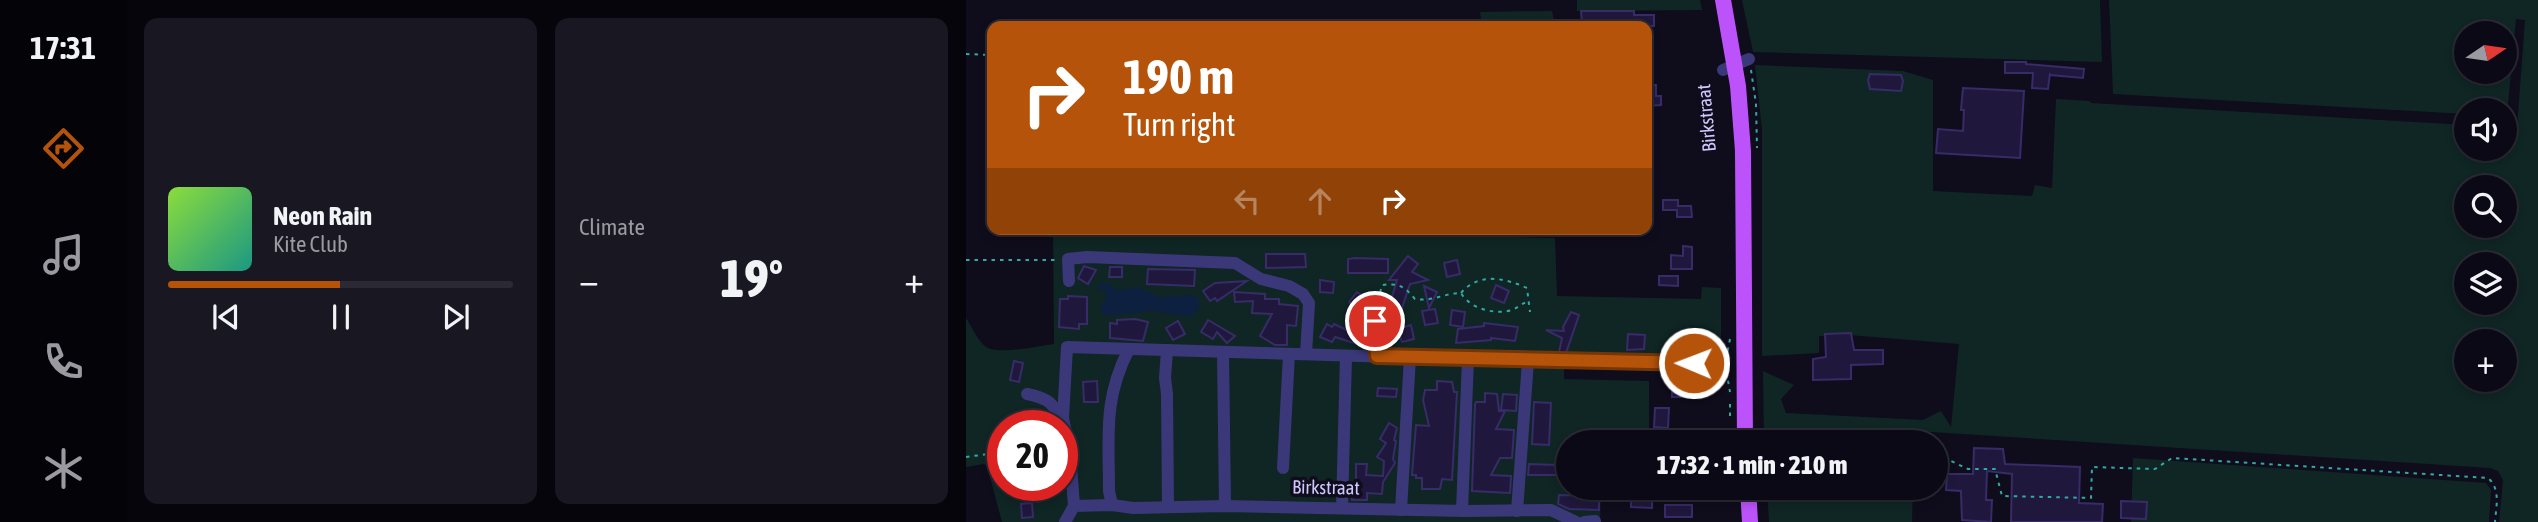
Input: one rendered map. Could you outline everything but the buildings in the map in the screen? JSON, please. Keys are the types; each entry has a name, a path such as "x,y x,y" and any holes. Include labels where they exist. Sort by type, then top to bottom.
{"main road":[{"name":"Birkstraat","path":"1723,0 1742,117 1745,179 1745,430"},
{"path":"1749,500 1750,522"}],"lane":[{"path":"1069,281 1068,259 1100,257 1235,262 1261,279 1289,286 1303,294 1309,303 1306,354"},
{"path":"1375,321 1377,356"},
{"path":"1063,410 1067,347 1410,358 1694,363"},
{"path":"1112,505 1109,491 1110,398 1114,380 1129,349"},
{"path":"1167,350 1165,378 1168,506"},
{"path":"1223,352 1225,506"},
{"path":"1283,468 1289,354"},
{"path":"1342,508 1346,356"},
{"path":"1401,510 1410,358"},
{"path":"1462,511 1468,359"},
{"path":"1517,511 1528,361"},
{"path":"1027,394 1044,398 1057,410"},
{"path":"1065,522 1074,506 1074,501"},
{"name":"Birkstraat","path":"1074,506 1551,510 1576,522"},
{"path":"1584,522 1595,521"}],"path":[{"path":"966,54 987,55"},
{"path":"966,260 1068,259"},
{"path":"1375,321 1382,285 1395,283 1403,286 1415,299 1423,300 1461,293 1475,282 1494,278 1527,288 1530,312"},
{"path":"1461,293 1465,300 1483,310 1511,310 1528,302"},
{"path":"1730,392 1725,364 1731,333"},
{"path":"1730,402 1731,422"},
{"path":"1756,429 1764,430"},
{"path":"966,457 987,454"},
{"path":"1948,460 1968,469 1995,469 2002,496 2091,498 2092,467 2155,469 2172,458 2488,478 2494,483 2497,494 2495,522"}],"green space":[{"path":"1577,0 1700,0 1702,10 1577,11"},
{"path":"1742,0 2100,0 2102,62 1753,52"},
{"path":"2109,0 2538,0 2538,522 2499,522 2503,480 2498,471 2490,468 1948,433 1948,430 1764,430 1763,371 1794,385 1781,399 1786,413 1923,420 1941,411 1951,427 1959,344 1849,335 1819,336 1819,353 1762,356 1762,130 1755,65 1903,71 1933,80 1933,191 2032,196 2035,185 2052,188 2056,99 2454,124 2454,161 2517,161 2525,20 2454,21 2454,84 2510,84 2509,98 2454,98 2454,113 2113,94"},
{"path":"1552,11 1554,21 1481,21 1480,12"},
{"path":"1053,235 1434,235 1555,238 1557,296 1701,299 1702,287 1721,288 1721,357 1710,359 1706,355 1705,368 1564,364 1564,379 1649,381 1649,430 1556,430 1556,500 1601,500 1600,522 1002,522 996,501 1078,501 1078,410 987,410 987,466 984,464 966,467 966,318 986,347 999,350 1054,344"},
{"path":"2133,458 2486,483 2491,490 2489,522 2131,522"},
{"path":"1768,500 1913,500 1912,522 1769,522"}],"water":[{"path":"1103,281 1119,291 1137,287 1159,297 1193,295 1199,300 1199,308 1191,317 1151,311 1106,316 1101,312 1101,306 1107,297 1106,292 1099,288"}],"route":[{"path":"1375,321 1377,356 1694,363"}]}
